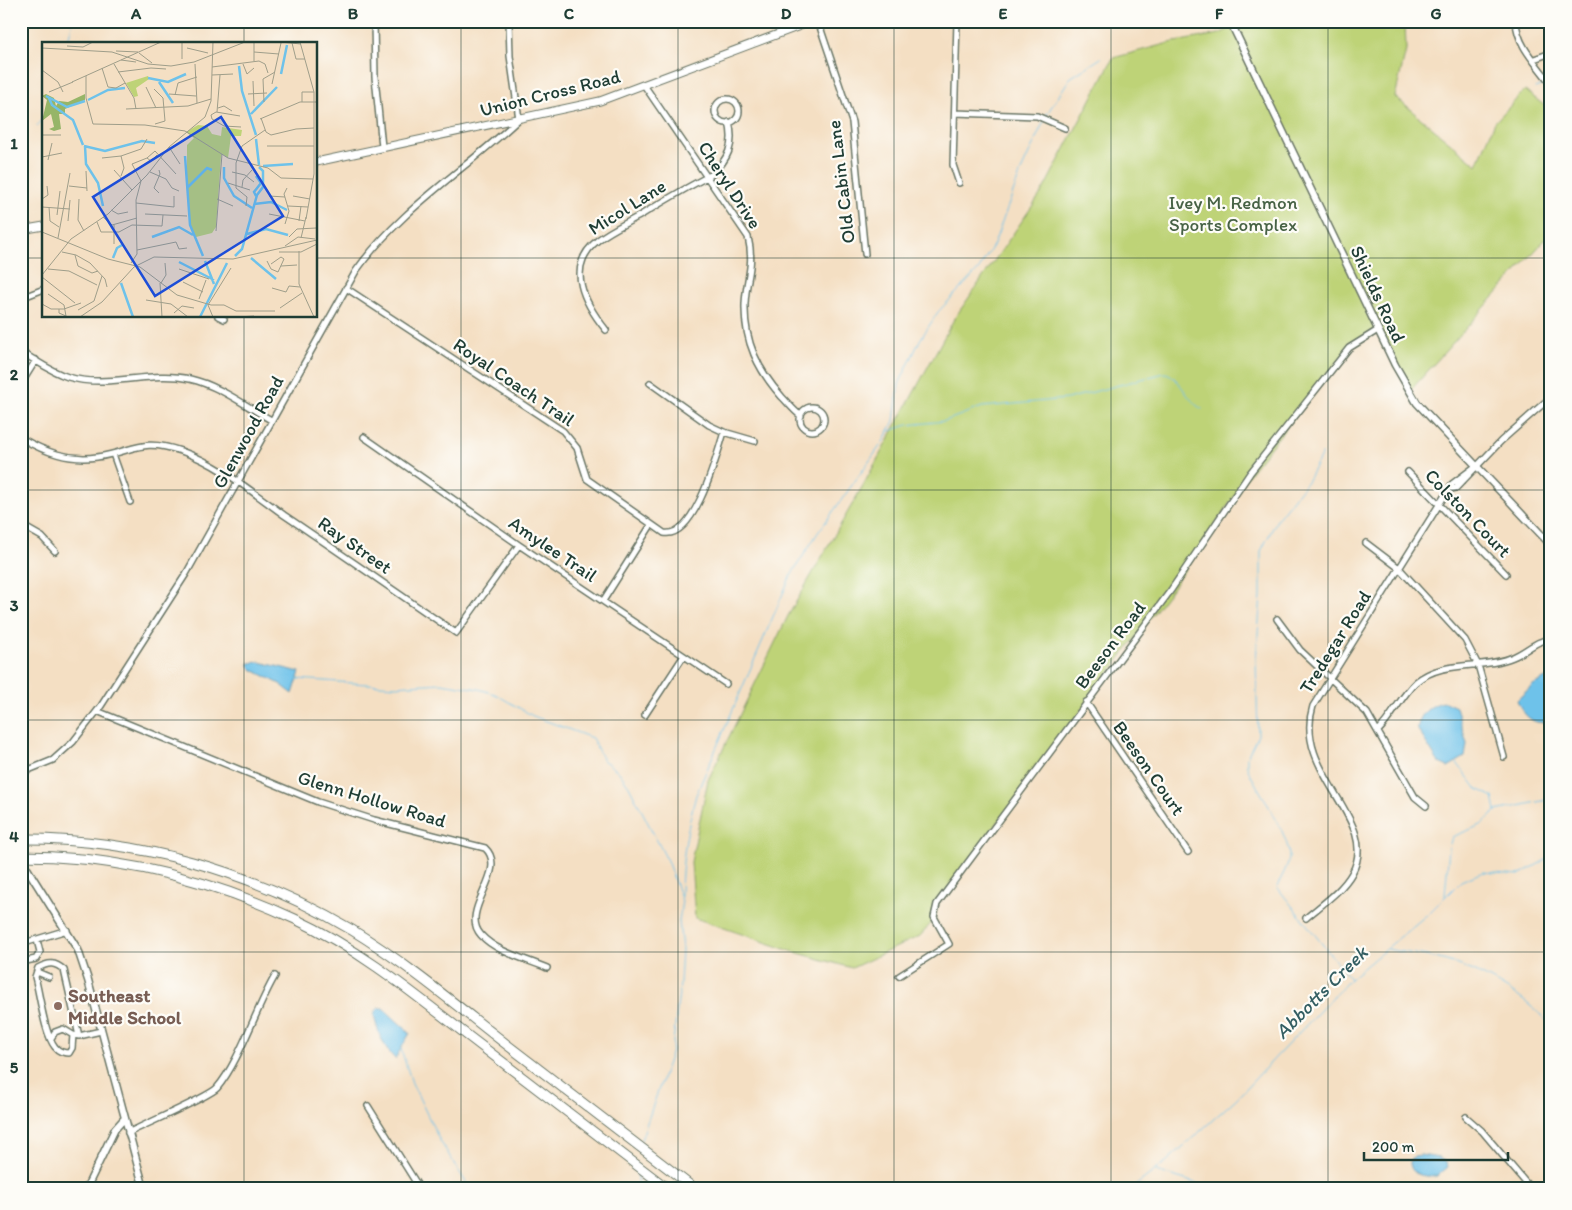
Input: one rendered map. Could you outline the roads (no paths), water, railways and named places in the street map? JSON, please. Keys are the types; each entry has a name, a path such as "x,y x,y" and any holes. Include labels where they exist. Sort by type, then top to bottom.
{"highway":[{"path":"21,839 53,838 131,847 208,865 296,901 352,931 422,978 695,1189"},
{"path":"21,857 56,856 141,867 222,888 297,920 369,962 668,1189"}],"main road":[{"name":"Union Cross Road","path":"318,162 600,101 813,21"},
{"path":"21,230 42,226"}],"street":[{"path":"374,21 375,77 382,147"},
{"path":"509,21 510,56 519,119"},
{"name":"Old Cabin Lane","path":"818,21 852,122 865,254"},
{"path":"957,21 953,165 959,183"},
{"name":"Shields Road","path":"1230,21 1412,397 1551,545"},
{"path":"1516,21 1516,31 1522,45 1551,84"},
{"path":"1534,59 1551,53"},
{"name":"Cheryl Drive","path":"644,85 739,221 749,244 752,259 745,302 745,324 751,350 759,368 771,385 801,416"},
{"path":"727,99 737,104 739,112 736,119 729,122 719,119 716,112 717,105 727,99"},
{"path":"955,113 1037,116 1065,128"},
{"name":"Glenwood Road","path":"21,773 53,760 73,742 97,711 186,574 346,288 366,256 390,229 519,119"},
{"name":"Micol Lane","path":"606,330 590,309 581,289 581,272 590,248 600,238 708,177 723,164 728,154 732,135 729,122"},
{"name":"Royal Coach Trail","path":"346,288 564,431 577,448 587,479 664,533 670,534 678,530 707,486 724,432"},
{"path":"21,298 42,290"},
{"name":"Beeson Road","path":"899,976 949,944 934,916 937,904 1171,590 1250,474 1349,348 1378,330"},
{"path":"21,352 60,375 85,380 164,376 197,381 272,420"},
{"path":"21,384 36,360"},
{"path":"650,383 709,424 724,432 755,441"},
{"name":"Tredegar Road","path":"1306,918 1348,879 1356,864 1358,854 1357,837 1354,827 1316,759 1310,744 1308,728 1310,713 1399,568 1451,489 1456,488 1476,466 1551,397"},
{"path":"808,408 816,408 822,412 823,424 818,429 810,430 804,427 801,416 808,408"},
{"name":"Ray Street","path":"21,438 49,453 72,457 96,457 113,454 140,445 162,446 192,455 237,482 456,634 519,545"},
{"name":"Amylee Trail","path":"364,438 683,657 726,684"},
{"path":"113,454 130,502"},
{"name":"Colston Court","path":"1408,472 1506,574"},
{"path":"21,525 42,537 54,551"},
{"path":"603,601 650,525"},
{"path":"1366,543 1399,568 1466,640 1478,665 1504,757"},
{"path":"1277,619 1294,643 1367,713 1415,797 1426,806"},
{"path":"1378,731 1407,692 1427,675 1439,669 1478,665 1513,657 1537,643 1551,639"},
{"path":"645,715 683,657"},
{"name":"Beeson Court","path":"1086,702 1188,852"},
{"name":"Glenn Hollow Road","path":"97,711 318,802 374,820 485,848 490,855 492,868 476,911 475,922 477,930 490,942 547,968"},
{"path":"21,857 67,930 81,957 144,1189"},
{"path":"21,944 67,930"},
{"path":"21,962 36,959 40,952 37,940"},
{"path":"73,1035 70,1053 62,1052 56,1048 51,1038 35,977 38,968 48,962 58,965 64,970 79,1036"},
{"path":"36,972 50,977"},
{"path":"128,1132 216,1089 234,1059 263,995 275,976"},
{"path":"51,1038 55,1032 63,1028 73,1035 79,1036 102,1031"},
{"path":"368,1106 420,1189"},
{"path":"1466,1117 1482,1131 1531,1189"},
{"path":"86,1189 115,1129 124,1119"}],"water":[{"path":"260,662 300,672 293,694 249,666 249,663"},
{"path":"1551,675 1551,720 1545,722 1534,721 1522,711 1517,700 1533,685"},
{"path":"1445,702 1456,707 1467,744 1465,757 1448,767 1439,763 1418,730 1422,715 1435,705"},
{"path":"378,1008 383,1008 410,1033 395,1059 384,1044 377,1026 374,1014"},
{"path":"1421,1155 1439,1158 1447,1163 1448,1167 1437,1176 1419,1175 1413,1170 1410,1162 1414,1156"}],"waterway":[{"path":"68,42 73,21"},
{"path":"1045,117 1070,78 1101,58"},
{"path":"1535,88 1549,83"},
{"path":"37,126 42,119"},
{"path":"681,896 685,845 696,795 791,575 817,534 883,442 894,421 899,384 920,340 938,312 979,269 994,244 1021,171 1044,121"},
{"path":"890,431 907,425 945,421 982,407 1067,399 1164,373 1174,378 1202,409"},
{"path":"1322,454 1308,480 1278,518 1261,551 1261,595 1256,659 1258,735 1247,757 1247,767 1279,825 1288,848 1288,862 1277,887 1350,979"},
{"path":"297,679 395,686 441,683 479,689 495,694 533,716 592,738 603,760 618,771 629,786 666,858 682,901 679,921 682,949 680,984 672,1051 641,1140"},
{"path":"1457,763 1476,788 1493,797 1496,811"},
{"path":"1445,896 1449,847 1452,837 1481,825 1496,811 1551,799"},
{"name":"Abbotts Creek","path":"1131,1189 1166,1162 1237,1098 1350,979 1430,912 1461,881 1483,872 1519,875 1551,857"},
{"path":"1387,949 1433,957 1454,963 1485,976 1527,1003 1551,1025"},
{"path":"401,1049 412,1083 439,1139 470,1189"},
{"path":"637,1170 638,1189"},
{"path":"1156,1171 1215,1189"}],"place":[{"name":"Southeast Middle School","path":"58,1006"}],"park label":[{"name":"Ivey M. Redmon Sports Complex","path":"1233,213"}]}
